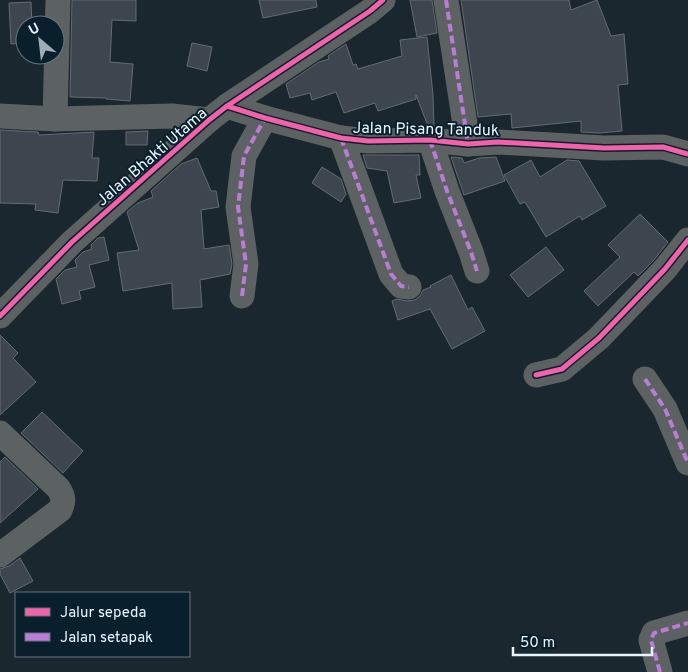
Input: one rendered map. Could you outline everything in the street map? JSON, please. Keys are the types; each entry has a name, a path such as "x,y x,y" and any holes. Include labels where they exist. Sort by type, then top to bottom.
{"street":[{"path":"55,119 58,0"},
{"name":"Jalan Bhakti Utama","path":"0,316 72,242 218,113 370,11 383,0"},
{"path":"446,0 468,144"},
{"name":"Jalan Pisang Tanduk","path":"0,116 55,119 218,113 265,118 341,138 368,141 430,140 468,144 498,142 604,148 663,147 688,154"},
{"path":"242,296 246,264 238,207 244,156 265,118"},
{"path":"341,138 391,274 401,286 409,287"},
{"path":"430,140 476,270"},
{"path":"536,374 562,369 600,338 665,269 688,240"},
{"path":"0,287 26,289"},
{"path":"645,379 665,409 688,463"},
{"path":"0,433 58,488 64,500 60,510 0,555"},
{"path":"660,672 651,640 654,634 688,623"}],"building":[{"path":"72,0 136,0 136,21 112,20 110,62 133,64 130,101 70,97"},
{"path":"259,0 316,0 317,7 263,18"},
{"path":"410,0 432,0 437,33 417,37"},
{"path":"461,0 569,0 571,10 597,0 611,36 624,34 628,84 618,85 622,131 581,132 581,121 512,128 511,114 478,117"},
{"path":"31,2 32,15 15,15 15,44 11,44 9,3"},
{"path":"427,37 434,126 428,126 416,95 416,99 378,111 375,103 344,113 336,92 312,100 310,93 290,98 286,84 319,62 329,59 328,56 346,44 353,65 356,64 358,69 402,56 400,40"},
{"path":"192,43 212,47 207,71 187,66"},
{"path":"0,130 38,132 39,135 94,132 92,158 99,158 97,181 63,180 58,213 35,210 36,204 0,203"},
{"path":"148,131 147,145 126,145 126,132"},
{"path":"363,155 419,155 420,175 416,175 421,198 394,203 387,171 367,168"},
{"path":"451,157 462,158 464,163 479,158 496,157 505,181 464,195"},
{"path":"197,158 211,191 216,191 219,207 201,210 204,249 229,245 232,264 230,274 200,280 202,307 173,309 172,283 123,291 117,253 139,250 127,212 138,203 153,197 151,191 181,164"},
{"path":"531,160 540,177 567,160 579,161 606,206 582,220 580,216 546,237 525,202 520,204 504,175"},
{"path":"322,167 341,179 346,194 341,202 312,183"},
{"path":"640,214 668,242 638,276 634,272 598,306 584,291 620,257 608,245"},
{"path":"104,237 109,260 89,265 95,287 79,291 81,299 62,304 56,279 65,270 77,267 75,260 83,252 92,249 91,245 98,238"},
{"path":"546,247 564,270 528,297 510,275"},
{"path":"451,275 468,310 472,307 485,331 452,349 430,309 398,320 392,301 397,299 415,300 423,290"},
{"path":"0,335 18,353 13,358 36,382 0,415"},
{"path":"42,412 83,451 63,473 21,433"},
{"path":"5,457 38,489 0,523 0,462"},
{"path":"20,558 33,581 10,593 0,574 0,569 9,566"}],"marked path":[{"path":"446,0 468,144"},
{"path":"242,296 246,264 238,207 244,156 265,118"},
{"path":"341,138 391,274 401,286 409,287"},
{"path":"430,140 477,271"},
{"path":"645,379 665,409 688,463"},
{"path":"660,672 651,640 654,633 688,623"}],"cycle path":[{"path":"0,316 72,242 209,120 227,106 370,11 383,0"},
{"path":"227,106 341,138 368,141 430,140 468,144 498,142 604,148 663,147 688,154"},
{"path":"536,375 562,369 599,338 665,269 688,240"}]}
